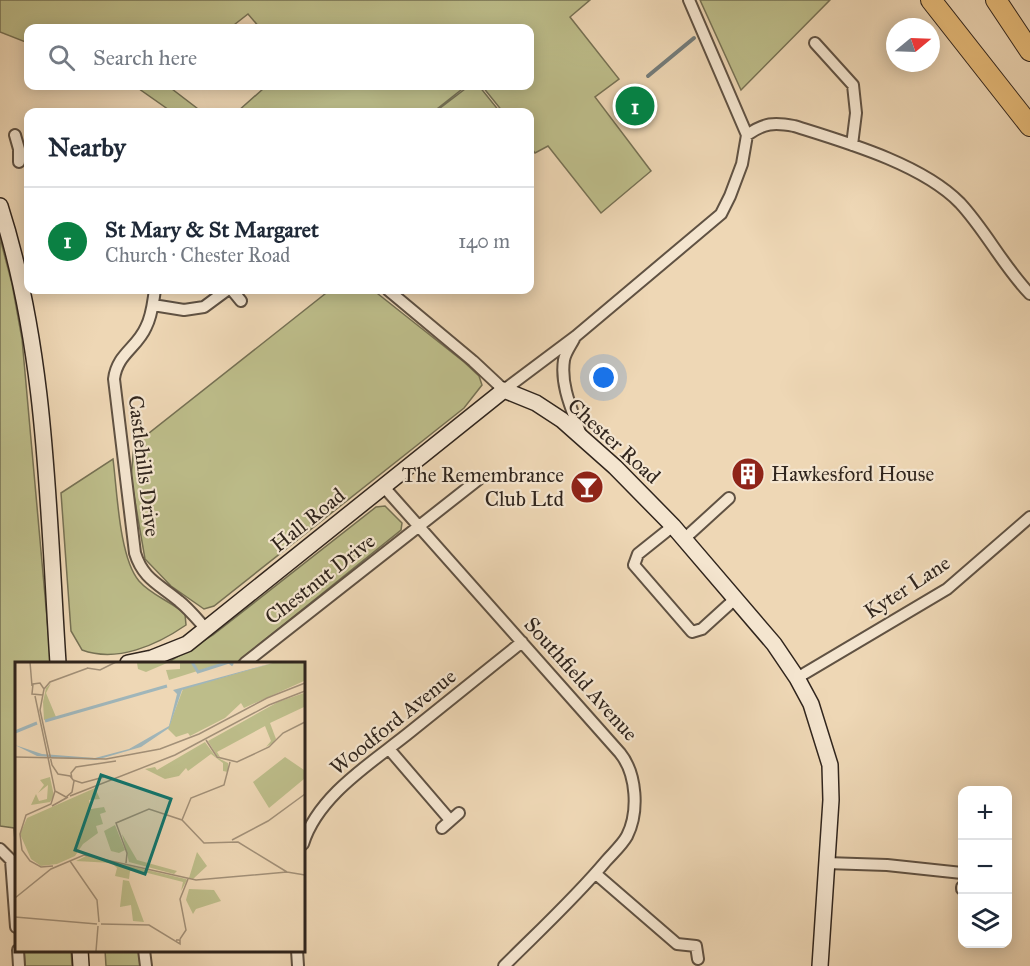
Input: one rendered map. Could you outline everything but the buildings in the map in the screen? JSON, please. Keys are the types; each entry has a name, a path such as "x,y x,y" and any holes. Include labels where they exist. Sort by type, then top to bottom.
{"highway":[{"path":"931,0 1030,126"},
{"path":"996,0 1030,51"}],"main road":[{"path":"0,206 24,294 37,374 58,662"},
{"name":"Chester Road","path":"504,390 536,403 562,420 615,466 673,526 774,644 797,678 811,704 830,765 831,800 820,966"},
{"name":"Hall Road","path":"133,662 152,658 187,644 504,390"},
{"path":"80,951 81,966"}],"street":[{"path":"393,294 504,390 576,336 721,214 742,164 747,135 689,0"},
{"path":"815,43 854,85 856,102 852,145"},
{"path":"747,135 760,126 779,123 794,126 887,158 934,183 959,202 981,229 1013,277 1030,294"},
{"path":"15,135 24,148 19,162"},
{"name":"Castlehills Drive","path":"154,294 146,328 119,361 114,379 135,553 139,565 152,581 177,599 206,629"},
{"path":"153,305 184,310 204,307 222,294"},
{"path":"235,294 241,301"},
{"path":"576,336 564,358 564,377 568,398 581,436"},
{"name":"Chestnut Drive","path":"246,662 479,479"},
{"name":"Southfield Avenue","path":"383,486 627,761 634,788 633,812 627,837 596,874 504,966"},
{"path":"684,539 729,498"},
{"name":"Kyter Lane","path":"797,678 947,588 1030,518"},
{"path":"673,526 638,554 634,566 692,632 702,629 735,599"},
{"name":"Woodford Avenue","path":"304,842 330,799 359,771 389,750 522,642"},
{"path":"389,750 446,824 459,813"},
{"path":"0,849 12,860 15,910"},
{"path":"826,862 958,872"},
{"path":"596,874 677,944 696,946 698,959"},
{"path":"18,951 19,966"},
{"path":"144,951 146,966"},
{"path":"297,951 298,966"}],"green space":[{"path":"0,0 590,0 570,17 619,79 595,97 651,171 601,213 548,146 535,153 534,108 500,108 485,90 534,90 534,24 257,24 248,14 235,24 24,24 24,41 0,32"},
{"path":"700,0 830,0 741,90"},
{"path":"141,90 173,90 197,108 166,108"},
{"path":"262,90 461,90 438,108 242,108"},
{"path":"464,90 482,90 497,108 440,108"},
{"path":"0,238 12,284 22,339 51,662 15,662 15,841 14,828 0,826"},
{"path":"325,294 378,294 464,362 479,376 482,385 464,408 214,606 204,609 171,586 145,559 131,478 134,445"},
{"path":"113,459 123,540 132,570 144,586 185,614 186,625 150,645 123,653 109,654 82,650 71,631 61,493"},
{"path":"385,506 402,523 401,530 237,662 169,662 213,635 376,507"},
{"path":"24,951 71,951 72,966 25,966"},
{"path":"105,951 139,951 140,966 106,966"}],"waterway":[{"path":"648,76 694,38"}],"place":[{"name":"St Mary & St Margaret","path":"635,106"},
{"name":"Hawkesford House","path":"748,474"},
{"name":"The Remembrance Club Ltd","path":"587,487"}]}
